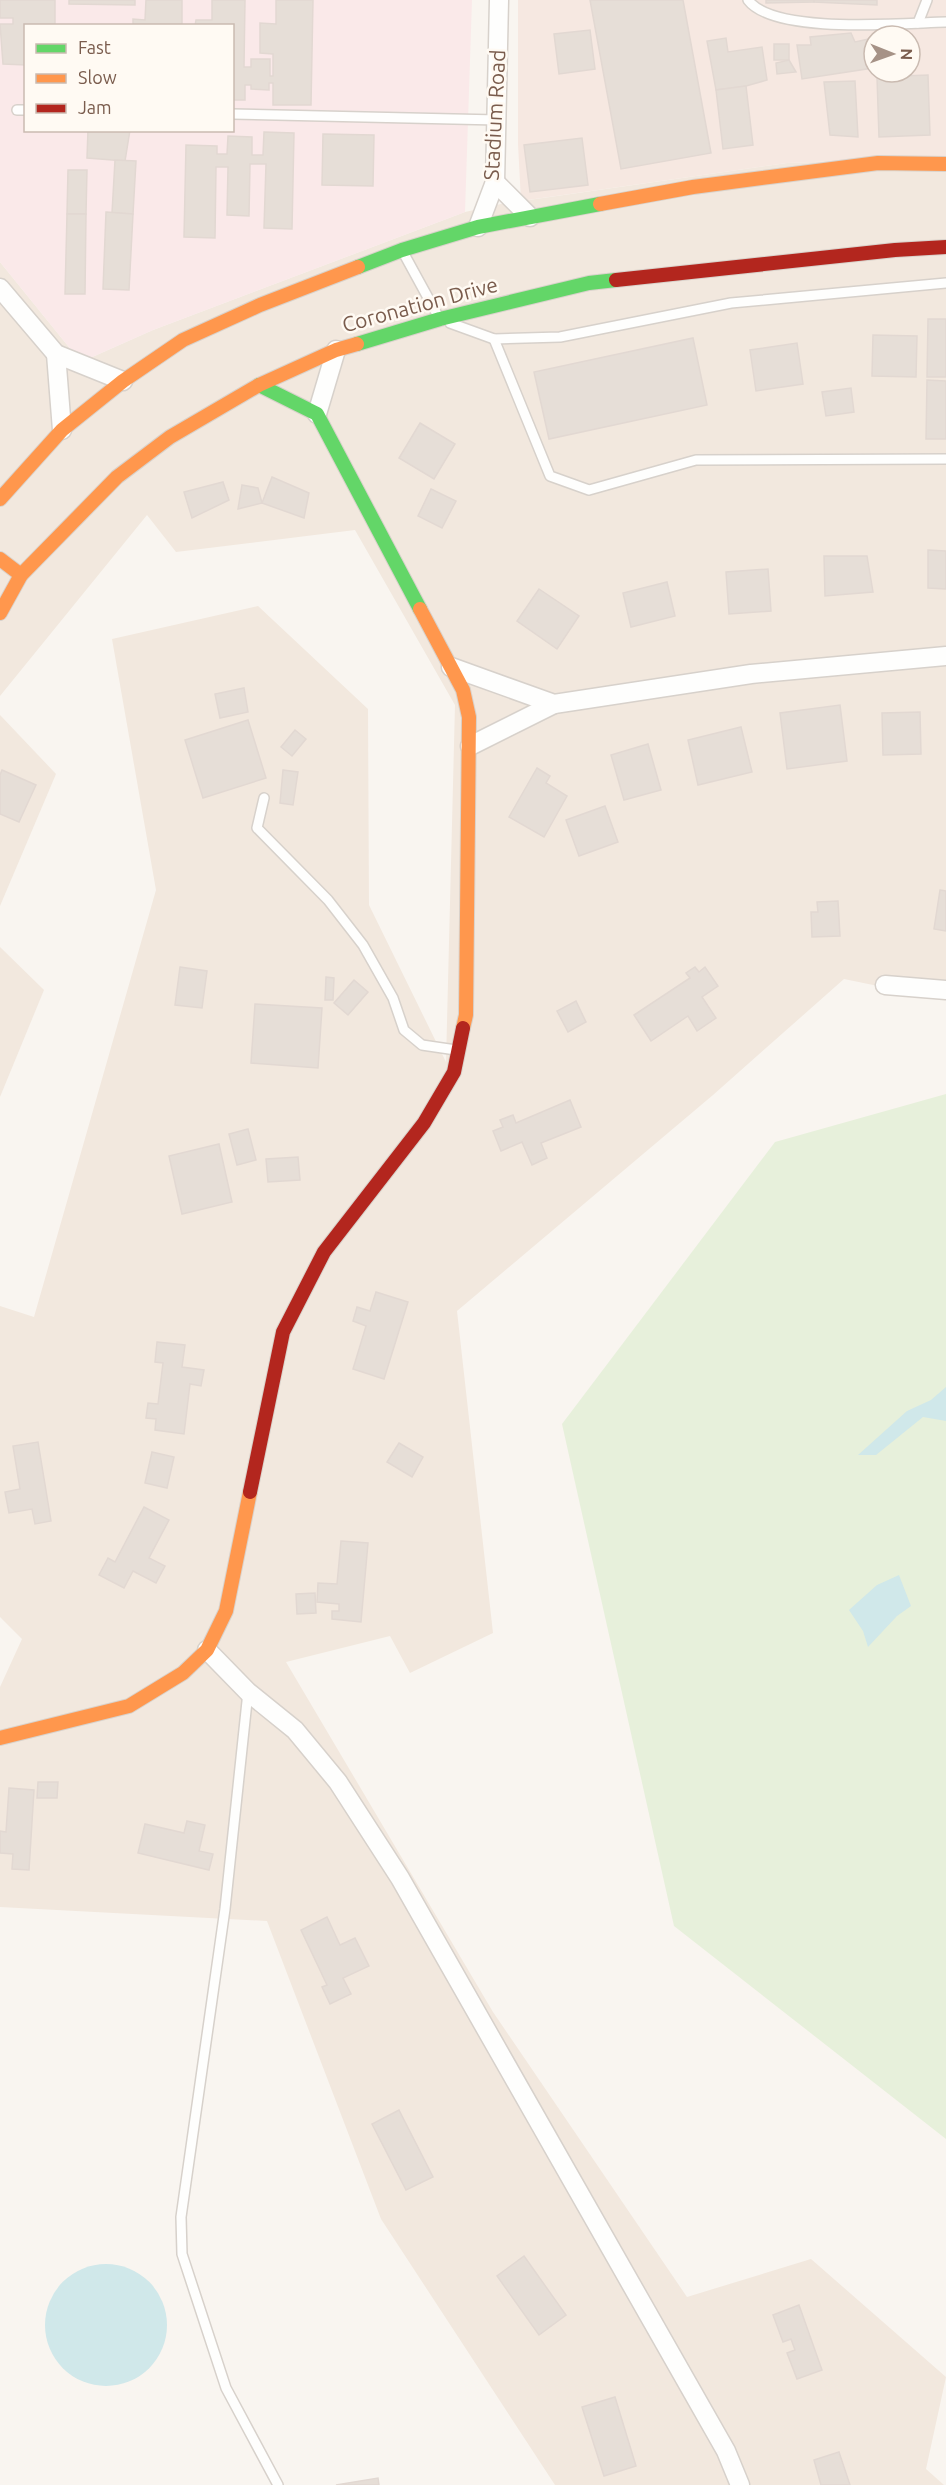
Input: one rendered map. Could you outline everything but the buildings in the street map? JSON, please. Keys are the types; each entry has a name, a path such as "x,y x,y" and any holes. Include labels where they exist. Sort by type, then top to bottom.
{"street":[{"name":"Stadium Road","path":"478,227 495,182 499,0"},
{"path":"0,499 62,430 123,381 183,340 260,305 402,250 478,227 705,185 878,163 946,164"},
{"path":"495,182 530,217"},
{"name":"Coronation Drive","path":"0,613 21,575 117,477 170,437 259,385 336,350 440,319 589,283 895,250 946,247"},
{"path":"0,288 56,354 123,381"},
{"path":"317,414 336,350"},
{"path":"56,354 62,430"},
{"path":"0,1738 129,1706 183,1673 207,1650 226,1611 283,1332 324,1252 424,1124 454,1072 466,1015 470,746 469,717 463,690 317,414 259,385"},
{"path":"0,559 21,575"},
{"path":"470,746 554,704 751,674 946,656"},
{"path":"451,667 554,704"},
{"path":"885,985 946,990"},
{"path":"207,1650 248,1692 295,1730 338,1782 400,1878 726,2451 740,2485"}],"lane":[{"path":"748,0 753,7 780,19 863,25 946,22"},
{"path":"918,23 927,0"},
{"path":"234,114 498,120"},
{"path":"402,250 440,319 494,339 560,337 731,303 946,283"},
{"path":"494,339 550,476 589,490 696,460 946,459"},
{"path":"264,798 257,828 328,900 363,945 393,998 404,1030 422,1045 458,1051"},
{"path":"248,1692 225,1909 181,2217 182,2254 225,2388 278,2485"}],"shaded area":[{"path":"0,0 472,0 465,212 153,330 81,362 0,262"},
{"path":"518,0 946,0 946,157 787,163 521,201 518,144"},
{"path":"946,157 946,1000 844,979 713,1095 457,1311 493,1633 410,1673 390,1636 286,1662 493,2012 687,2297 811,2259 946,2377 926,2469 944,2485 555,2485 381,2219 267,1921 0,1907 0,1687 22,1639 0,1617 0,1306 34,1317 156,890 112,639 258,606 368,709 369,905 446,1062 455,705 355,530 176,552 147,515 0,696 0,262 81,362 153,330 465,212 501,204 787,163"},
{"path":"0,715 56,774 0,906"},
{"path":"0,947 44,990 0,1097"}],"green space":[{"path":"946,1094 946,2139 674,1926 562,1424 775,1142"}],"water":[{"path":"946,1387 946,1421 923,1417 876,1455 858,1455 907,1411 931,1400"},
{"path":"899,1575 911,1606 897,1616 868,1647 863,1631 849,1610 877,1585"},
{"path":"106,2264 129,2269 140,2274 149,2282 157,2291 162,2302 167,2325 162,2348 157,2359 149,2368 140,2376 129,2381 106,2386 83,2381 72,2376 63,2368 55,2359 50,2348 45,2325 50,2302 55,2291 63,2282 72,2274 83,2269"}],"traffic: fast":[{"path":"358,267 402,250 478,227 600,204"},
{"path":"357,344 440,319 589,283 616,280"},
{"path":"259,385 317,414 420,609"}],"traffic: slow":[{"path":"600,204 693,187 878,163 946,164"},
{"path":"0,499 62,430 123,381 183,340 260,305 358,267"},
{"path":"0,613 21,575 117,477 170,437 259,385 336,350 357,344"},
{"path":"0,559 21,575"},
{"path":"420,609 463,690 469,717 466,1015 463,1028"},
{"path":"0,1738 129,1706 183,1673 207,1650 226,1611 250,1492"}],"traffic: jam":[{"path":"616,280 895,250 946,247"},
{"path":"250,1492 283,1332 324,1252 424,1123 454,1072 463,1028"}]}
